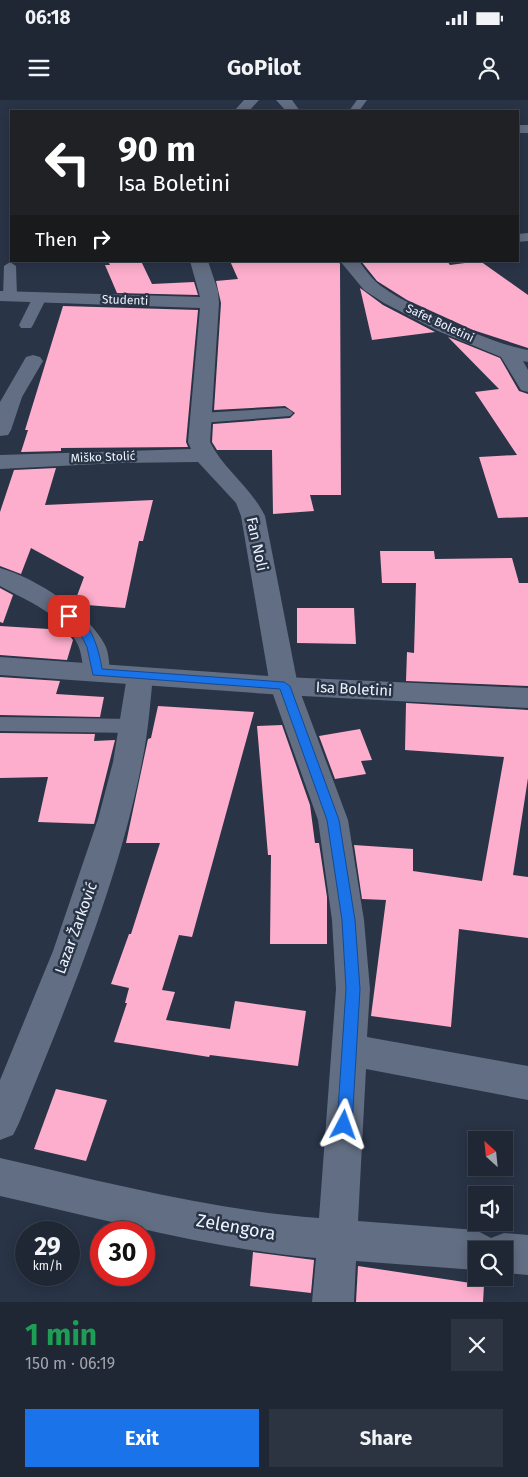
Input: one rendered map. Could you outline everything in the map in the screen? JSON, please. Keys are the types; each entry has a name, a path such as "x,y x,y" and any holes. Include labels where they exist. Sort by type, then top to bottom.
{"street":[{"path":"242,110 252,100"},
{"path":"283,100 290,105 292,110"},
{"name":"Fan Noli","path":"199,262 209,291 210,303 200,442 206,455 246,501 253,516 284,686 333,820 349,930 353,989 333,1302"},
{"name":"Safet Boletini","path":"350,262 370,286 390,299 445,327 518,355 528,386"},
{"name":"Studenti","path":"5,296 210,303"},
{"path":"0,430 12,397 33,361"},
{"name":"Miško Stolić","path":"0,462 120,456 206,455"},
{"path":"0,576 69,616 83,629 93,647 97,672"},
{"name":"Isa Boletini","path":"0,666 284,686 528,698"},
{"name":"Lazar Žarković","path":"0,1123 30,1052 89,895 126,772 140,676"},
{"path":"349,1050 528,1083"},
{"name":"Zelengora","path":"0,1177 201,1222 281,1235 468,1249"},
{"path":"513,1254 528,1255"}],"lane":[{"name":"Studenti","path":"5,296 10,266"},
{"path":"26,325 40,297"},
{"path":"201,418 285,413"},
{"path":"0,724 132,726"}],"building":[{"path":"108,262 141,262 152,284 194,282 198,295 117,293 105,265 110,265"},
{"path":"230,262 339,262 340,264 341,495 310,495 314,511 273,514 272,450 217,450 212,442 213,424 290,418 295,413 285,406 214,410 221,303 216,281 238,279"},
{"path":"362,262 448,262 450,265 481,262 528,295 528,348 473,330 407,300 377,281"},
{"path":"360,288 383,305 435,332 372,340"},
{"path":"63,306 198,310 186,442 188,447 61,448 61,451 21,452 28,430 25,430"},
{"path":"448,337 500,358 519,391 528,394 528,517 498,518 479,457 517,455 475,392 499,389"},
{"path":"56,468 45,505 153,500 143,541 139,541 125,608 74,604 84,577 31,548 21,574 0,566 0,512 14,470"},
{"path":"380,551 434,551 435,559 512,558 519,583 528,583 528,686 406,681 407,652 414,653 416,583 382,583"},
{"path":"0,588 13,595 3,623 0,622"},
{"path":"297,608 354,608 356,644 297,643"},
{"path":"0,626 65,630 73,640 67,660 0,655"},
{"path":"0,677 60,681 56,694 104,697 100,717 0,715"},
{"path":"406,703 528,710 528,778 513,875 528,877 528,938 459,929 451,1027 371,1016 386,900 362,899 354,845 413,849 413,871 482,881 504,757 405,750"},
{"path":"158,706 254,712 192,937 179,935 162,990 175,992 166,1020 230,1029 235,1001 306,1011 298,1066 210,1055 209,1057 114,1042 127,1003 125,1003 129,988 111,984 129,934 131,934 160,843 126,843 148,739 151,738"},
{"path":"282,725 310,805 315,843 319,843 327,897 327,944 270,944 271,855 268,855 257,726"},
{"path":"360,729 372,760 361,761 366,774 335,779 319,736"},
{"path":"0,733 95,734 94,741 115,740 94,824 38,822 48,777 0,778"},
{"path":"56,1089 107,1100 86,1161 34,1149"},
{"path":"253,1252 314,1260 311,1293 250,1286"},
{"path":"358,1266 468,1283 468,1286 484,1286 483,1302 356,1302"}],"route":[{"path":"69,616 83,629 93,647 97,672 284,686 315,766 333,820 348,920 353,989 344,1125"}]}
